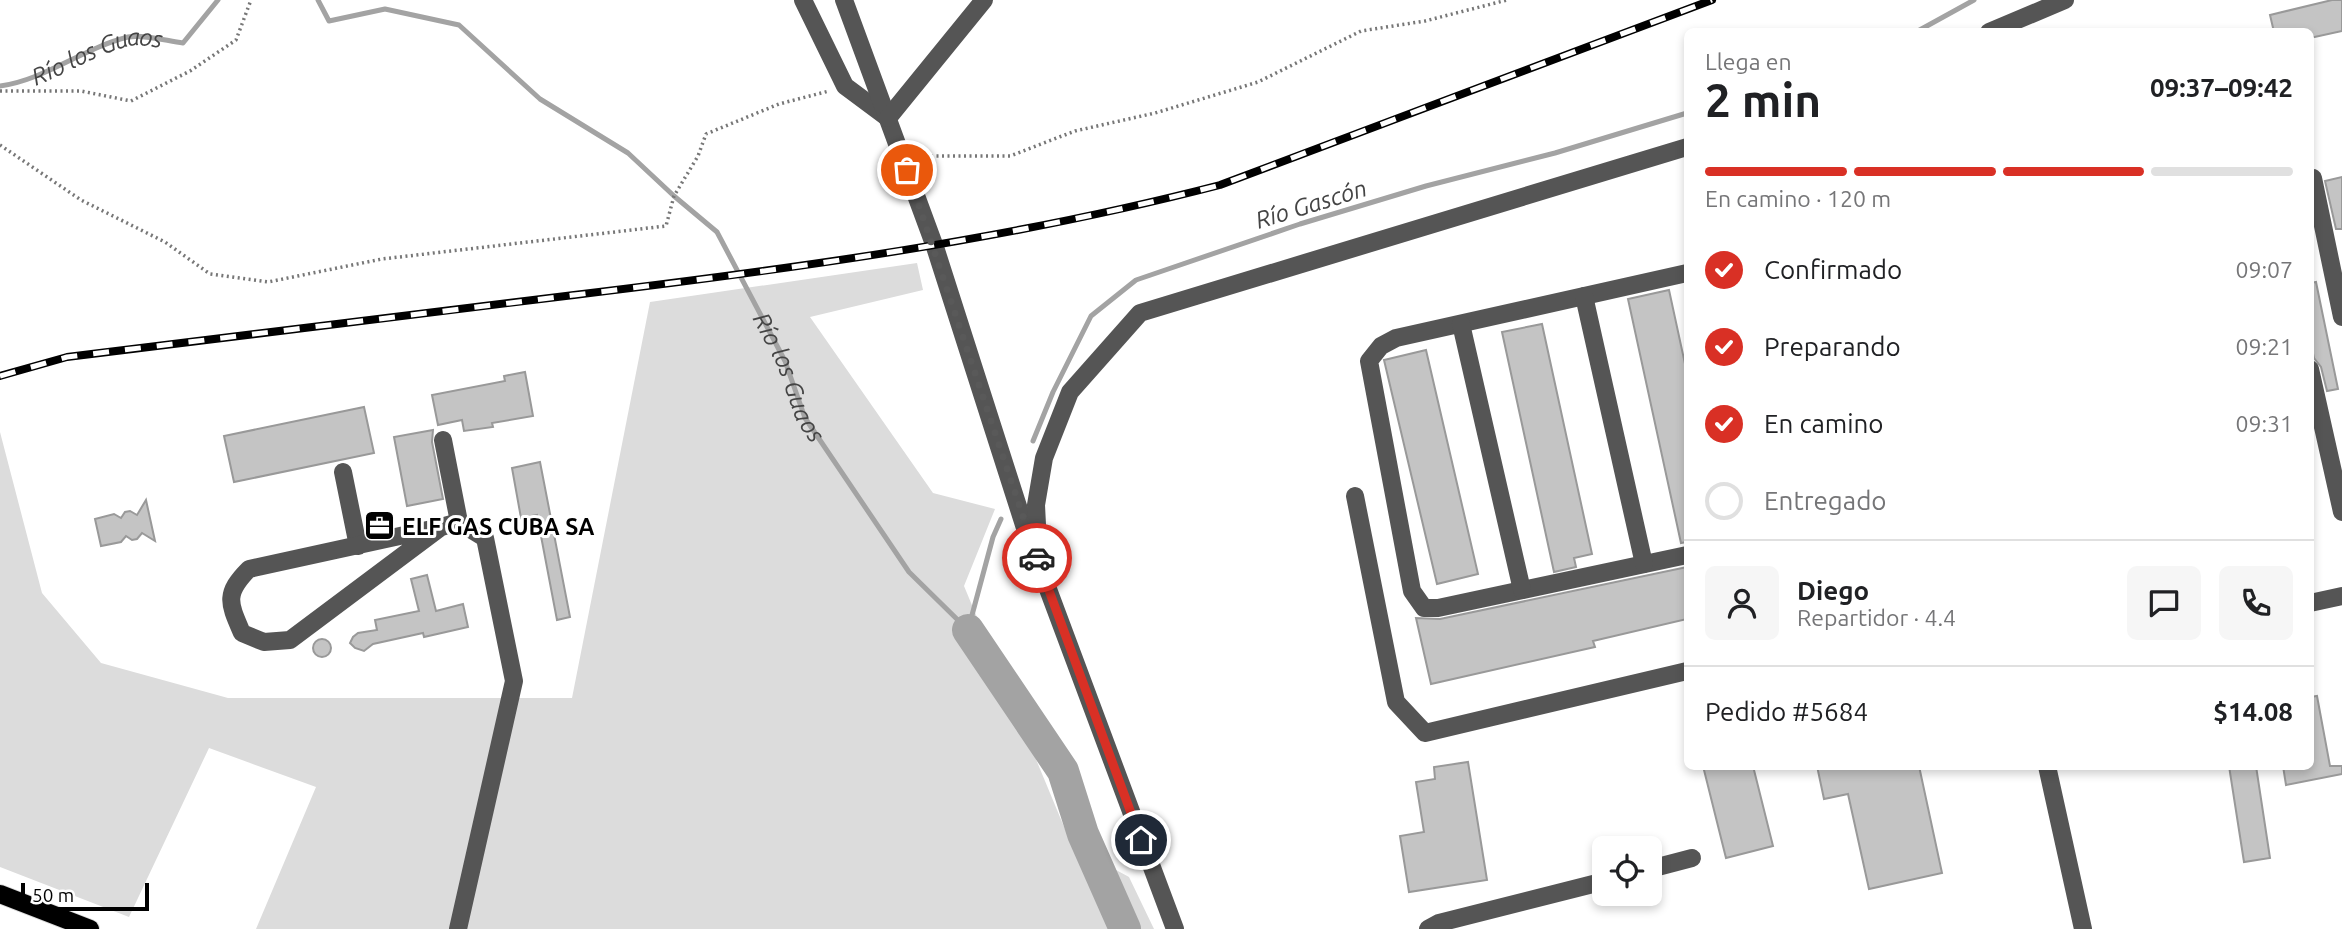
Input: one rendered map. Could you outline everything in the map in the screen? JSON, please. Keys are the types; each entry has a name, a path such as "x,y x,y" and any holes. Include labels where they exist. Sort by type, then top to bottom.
{"main road":[{"path":"0,894 90,929"}],"street":[{"path":"803,0 845,86 888,118"},
{"path":"844,0 935,247 1024,525 1175,929"},
{"path":"888,118 984,0"},
{"path":"1998,28 2065,0"},
{"path":"1039,563 1036,505 1044,458 1070,392 1140,313 1684,148"},
{"path":"2314,182 2342,317"},
{"path":"1684,274 1396,338 1381,346 1370,361 1412,591 1424,608 1438,608 1684,556"},
{"path":"1584,296 1644,564"},
{"path":"1461,324 1522,590"},
{"path":"2314,387 2342,512"},
{"path":"443,440 459,522"},
{"path":"343,472 358,546"},
{"path":"1355,496 1396,702 1425,733 1684,672"},
{"path":"441,527 290,640 264,642 242,633 231,606 233,584 249,569 459,522 485,537 514,681 458,929"},
{"path":"2314,602 2342,596"},
{"path":"2048,770 2083,929"},
{"path":"1662,866 1692,859"},
{"path":"1429,929 1439,923 1592,884"}],"path":[{"path":"0,91 81,91 131,101 190,71 236,40 251,0"},
{"path":"898,145 924,157 1010,156 1075,131 1155,113 1258,82 1362,31 1425,22 1507,0"},
{"path":"0,145 81,200 165,242 210,274 268,282 382,258 666,226 674,196 698,156 706,134 779,104 845,86"}],"shaded area":[{"path":"917,263 923,290 810,317 933,493 995,509 964,586 1072,846 1129,877 1154,929 256,929 316,787 209,748 129,917 0,867 0,432 42,593 101,663 228,698 572,698 650,302"}],"building":[{"path":"2342,0 2342,31 2314,37 2314,28 2273,28 2270,15"},
{"path":"2342,177 2342,229 2336,229 2325,181"},
{"path":"2314,282 2338,389 2327,391 2321,367 2314,358"},
{"path":"1669,290 1684,359 1684,542 1681,543 1628,299"},
{"path":"1542,324 1592,554 1574,558 1576,567 1554,572 1502,332"},
{"path":"1426,350 1478,574 1437,584 1384,360"},
{"path":"525,372 533,416 492,423 493,427 464,431 462,420 438,425 432,395 505,381 504,376"},
{"path":"364,407 374,453 234,482 224,436"},
{"path":"433,430 432,442 443,499 407,506 394,437"},
{"path":"540,462 570,617 557,620 537,515 521,518 512,468"},
{"path":"146,500 155,541 142,533 137,539 132,540 126,536 121,542 101,546 95,519 114,514 121,518 125,512 130,511 137,515"},
{"path":"1684,568 1684,620 1593,641 1595,647 1431,684 1416,618 1440,619"},
{"path":"427,575 436,611 463,604 468,627 373,644 364,651 350,643 358,633 377,630 375,620 419,611 411,579"},
{"path":"318,639 326,639 331,648 329,655 318,657 313,652 313,644"},
{"path":"2314,696 2317,696 2330,766 2342,766 2342,774 2286,785 2284,770 2314,770"},
{"path":"1468,762 1487,880 1409,892 1400,836 1424,832 1416,782 1435,779 1434,767"},
{"path":"1704,770 1754,770 1773,846 1726,858"},
{"path":"1818,770 1920,770 1942,873 1869,889 1848,794 1824,799"},
{"path":"2230,770 2257,770 2270,858 2244,862"}],"waterway":[{"name":"Río los Guaos","path":"0,86 33,77 95,48 128,37 148,37 183,43 218,0"},
{"name":"Río los Guaos","path":"318,0 329,21 385,9 459,25 540,99 628,153 717,232 785,361 805,418 909,572 968,630 993,537 1001,519"},
{"name":"Río Gascón","path":"1923,28 1974,0"},
{"name":"Río Gascón","path":"1033,441 1053,392 1091,316 1136,280 1300,224 1684,114"},
{"name":"Río los Guaos","path":"968,630 1063,771 1083,834 1125,929"}],"railway":[{"path":"0,376 67,357 818,263 1060,222 1220,185 1712,0"}],"way so far":[{"path":"907,170 1037,558"}],"place":[{"name":"ELF GAS CUBA SA","path":"379,526"}],"route":[{"path":"1037,558 1141,840"}]}
